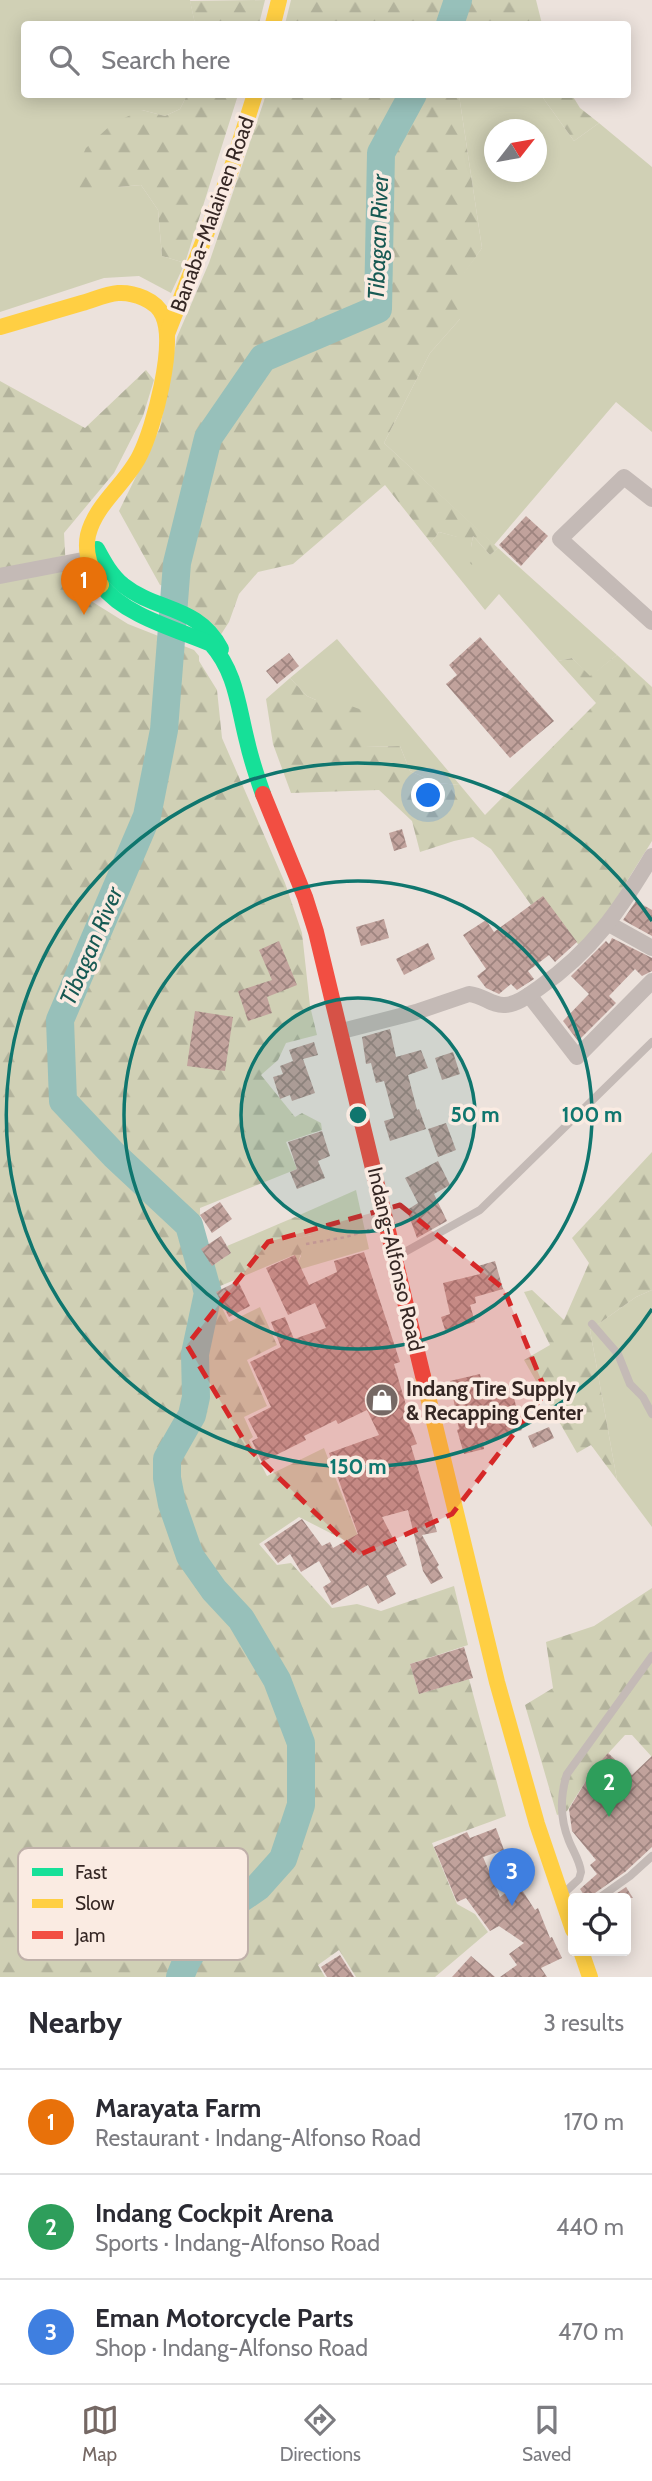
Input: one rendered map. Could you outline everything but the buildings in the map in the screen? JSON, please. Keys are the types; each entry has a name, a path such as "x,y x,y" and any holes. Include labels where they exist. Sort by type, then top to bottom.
{"main road":[{"path":"274,21 279,0"},
{"name":"Banaba-Malainen Road","path":"167,334 230,173 254,98"},
{"path":"0,327 108,295 125,293 142,298 157,307 164,317 167,334 163,375 142,450 93,523 87,537 89,559"},
{"name":"Indang-Alfonso Road","path":"93,523 92,536 107,567 124,586 196,617 215,635 229,672 264,796 310,911 342,1031 500,1695 537,1824 568,1913"},
{"name":"Indang-Alfonso Road","path":"89,559 96,577 121,606 214,647 229,672"},
{"path":"583,1956 590,1977"}],"street":[{"path":"652,499 624,477 560,539 652,622"},
{"path":"0,576 89,559"},
{"path":"342,1031 416,1012 467,995 478,995 495,1004 505,1005 529,995 576,958 609,924 652,856"},
{"path":"609,924 652,948"},
{"path":"529,995 577,1056 652,981"}],"lane":[{"path":"396,1257 480,1210 652,1042"},
{"path":"592,1324 618,1354 630,1384 643,1397 652,1414"},
{"path":"561,1896 578,1881 582,1872 564,1822 561,1797 567,1774 652,1656"},
{"path":"606,1893 652,1856"}],"path":[{"path":"306,1244 362,1233 388,1222"}],"highlighted area":[{"path":"400,1205 504,1289 546,1392 452,1514 359,1555 249,1449 187,1345 268,1242"}],"green space":[{"path":"0,0 190,0 194,21 21,21 21,98 186,98 180,109 165,116 142,110 118,187 141,185 158,210 162,256 185,263 171,293 139,276 104,278 0,312"},
{"path":"265,0 260,21 194,21 190,1"},
{"path":"291,0 536,0 541,21 286,21"},
{"path":"186,98 237,98 185,263 162,256 158,210 141,185 77,194 68,186 86,148 113,123 142,110 165,116 180,109"},
{"path":"265,98 459,98 482,248 461,278 460,319 430,353 384,443 498,548 490,555 473,536 471,547 476,557 472,565 459,552 457,537 439,532 431,543 385,485 293,564 258,572 239,594 229,622 220,636 175,598 175,588 160,585 119,511 160,428 177,337 209,263"},
{"path":"459,98 543,98 574,141 599,123 652,167 652,432 616,402 494,545 384,443 430,353 460,319 460,278 482,248"},
{"path":"543,98 574,98 580,108 599,123 574,141"},
{"path":"146,370 154,380 143,416 114,473 64,533 66,571 91,601 128,624 194,650 199,656 199,661 217,690 222,738 285,883 302,933 310,1006 317,1035 286,1043 278,1060 261,1075 295,1117 302,1113 321,1123 322,1130 286,1142 297,1169 200,1208 199,1260 212,1266 231,1253 227,1246 295,1217 318,1224 312,1235 294,1239 303,1248 298,1262 294,1255 213,1289 229,1322 260,1307 277,1345 247,1360 267,1406 244,1417 253,1437 249,1440 267,1476 324,1448 358,1536 348,1542 299,1517 259,1544 277,1565 291,1563 332,1608 357,1604 381,1611 454,1586 468,1645 410,1664 419,1694 469,1679 506,1816 432,1843 457,1904 475,1914 488,1932 435,1977 356,1977 339,1950 318,1965 325,1977 0,1977 0,381 85,428"},
{"path":"439,532 458,537 471,547 473,536 490,555 498,548 617,655 590,677 572,658 558,661 499,594 485,610 431,543"},
{"path":"337,639 460,785 437,783 410,771 400,746 365,747 290,678"},
{"path":"617,655 652,687 652,841 604,918 580,947 543,897 531,905 491,849 473,837 420,852 412,821 379,790 291,793 273,744 266,699 290,678 307,696 316,700 324,696 362,710 365,747 400,746 410,771 437,783 460,785 485,815 596,703 558,661 572,658 590,676"},
{"path":"652,1152 652,1290 636,1297 590,1330 617,1480 591,1445 577,1453 524,1360 550,1345 524,1292 532,1290 564,1320 589,1263 572,1238"},
{"path":"356,1190 369,1249 301,1269 298,1262 301,1256 293,1239 312,1235 318,1224 295,1217"},
{"path":"652,1290 652,1527 617,1480 590,1330 636,1297"},
{"path":"652,1588 652,1757 632,1735 625,1735 592,1771 567,1811 557,1815 525,1705 553,1688 546,1642 594,1626"}],"waterway":[{"name":"Tibagan River","path":"451,21 458,0"},
{"name":"Tibagan River","path":"248,1894 258,1887 283,1859 301,1805 301,1743 277,1680 241,1619 214,1590 190,1556 172,1504 167,1459 192,1415 196,1397 195,1354 208,1293 189,1225 114,1155 63,1101 60,1020 147,816 164,730 177,563 208,438 263,358 378,309 381,153 411,98"},
{"name":"Tibagan River","path":"180,1977 187,1960"}],"traffic: fast":[{"path":"97,549 111,573 123,585 136,594 201,624 221,649"},
{"path":"101,585 111,596 137,613 211,644 231,678 263,794"}],"traffic: slow":[{"path":"274,21 279,0"},
{"path":"167,334 230,173 254,98"},
{"path":"0,327 118,293 131,294 150,301 163,316 167,346 165,365 162,386 146,442 134,465 104,503 88,535 89,562 101,585"},
{"path":"423,1376 497,1682 537,1824 568,1915"},
{"path":"583,1956 590,1977"}],"traffic: jam":[{"path":"263,794 305,897 316,932 423,1376"}],"place":[{"name":"Marayata Farm","path":"84,615"},
{"name":"Indang Tire Supply & Recapping Center","path":"382,1400"},
{"name":"Indang Cockpit Arena","path":"609,1817"},
{"name":"Eman Motorcycle Parts","path":"512,1906"}]}
